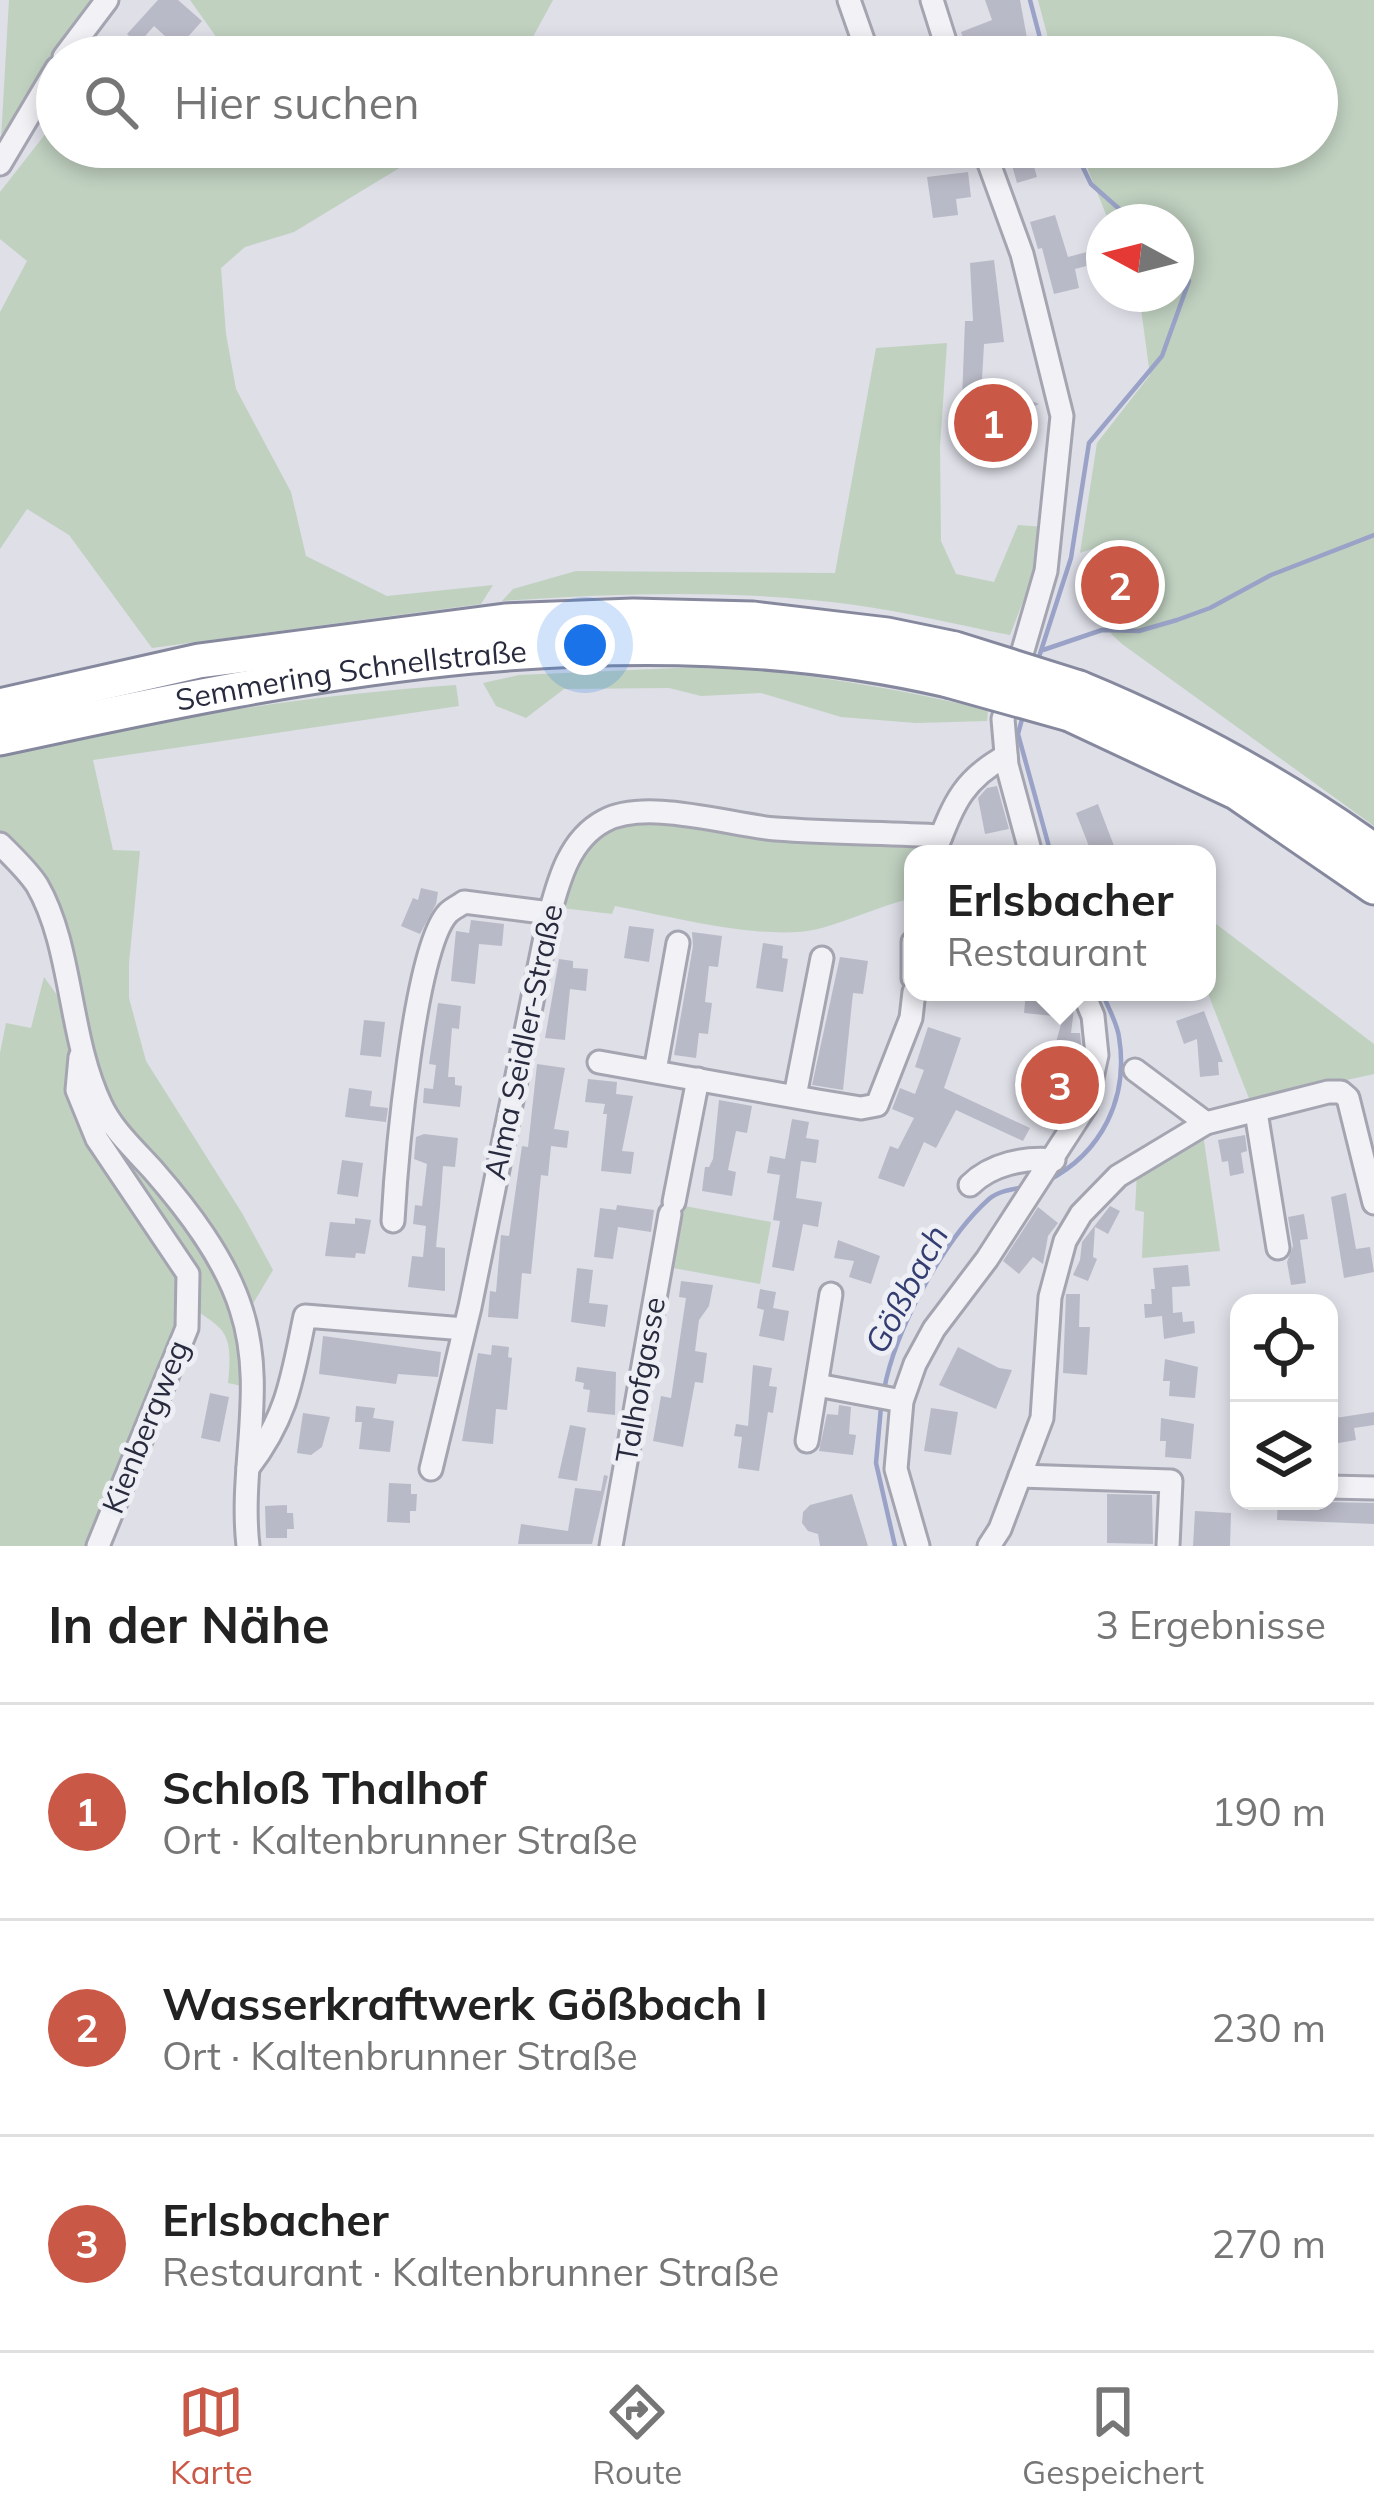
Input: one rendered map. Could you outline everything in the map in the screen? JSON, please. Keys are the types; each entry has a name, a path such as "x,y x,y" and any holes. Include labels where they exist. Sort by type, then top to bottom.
{"highway":[{"name":"Semmering Schnellstraße","path":"0,706 199,661 505,621 633,616 753,620 887,635 951,665 1162,722 1246,766 1374,851"},
{"name":"Semmering Schnellstraße","path":"0,739 202,694 416,661 540,650 633,646 752,650 862,662 951,665"},
{"name":"Semmering Schnellstraße","path":"1074,701 1235,792 1374,886"}],"street":[{"path":"80,36 107,0"},
{"path":"849,0 862,36"},
{"path":"932,0 943,36"},
{"path":"0,164 36,103"},
{"path":"991,168 1022,254 1062,416 1046,571 1003,719 1006,756 1028,845"},
{"path":"937,845 977,772 1006,756"},
{"name":"Alma Seidler-Straße","path":"431,1469 550,913 572,852 585,834 605,820 628,813 671,814 937,845"},
{"name":"Kienbergweg","path":"0,844 23,868 45,904 59,944 81,1051 104,1112 173,1193 218,1258 241,1306 255,1403 244,1518 248,1546"},
{"path":"392,1220 398,1128 423,984 446,914 464,902 550,913"},
{"path":"655,1071 678,944"},
{"path":"795,1096 822,958"},
{"path":"599,1062 861,1108 878,1106 913,1001"},
{"path":"918,1546 896,1469 888,1399 1027,1201 1085,1106 1103,1069 1086,1001"},
{"name":"Kienbergweg","path":"81,1051 77,1090 97,1139 188,1274 190,1301 187,1328 98,1546"},
{"path":"1135,1070 1206,1123"},
{"name":"Talhofgasse","path":"611,1546 698,1079"},
{"path":"989,1546 1000,1529 1042,1418 1049,1297 1065,1241 1081,1214 1118,1176 1206,1123 1328,1092 1348,1098 1374,1203"},
{"path":"1256,1112 1279,1247"},
{"path":"970,1185 983,1172 1033,1158 1051,1164"},
{"path":"807,1441 831,1294"},
{"path":"248,1469 286,1407 305,1316 464,1329"},
{"path":"817,1385 888,1399"},
{"path":"1020,1476 1171,1481 1168,1546"},
{"path":"1338,1487 1374,1488"}],"green space":[{"path":"9,0 100,0 77,36 36,36 36,100 0,157"},
{"path":"190,0 553,0 533,36 216,36"},
{"path":"1038,0 1374,0 1374,826 1122,644 1082,606 1095,548 1080,553 1097,443 1150,375 1141,312 1194,312 1194,204 1102,204 1087,168 1338,168 1338,36 1047,36"},
{"path":"36,146 36,168 399,168 294,232 245,247 221,268 236,389 291,492 306,556 387,596 493,585 481,604 152,648 69,535 27,509 0,549 0,312 27,261 0,239 0,192"},
{"path":"947,343 940,447 941,541 956,574 994,582 1018,525 1045,527 1010,635 874,608 767,596 502,601 513,589 576,571 835,573 876,348"},
{"path":"722,666 922,696 988,710 987,721 916,723 841,717 761,693 701,696 669,688 564,689 526,718 496,706 483,683 519,675"},
{"path":"456,685 459,706 93,760 113,850 140,851 129,998 146,1061 273,1270 248,1312 245,1289 226,1258 111,1106 93,1062 65,942 0,836 0,757 226,711"},
{"path":"642,823 922,841 923,845 904,845 904,901 800,932 719,926 615,906 612,914 562,908 578,864 594,838"},
{"path":"1216,924 1374,1044 1374,1074 1250,1101 1211,1001 1216,1001"},
{"path":"44,977 57,995 72,1060 172,1202 218,1278 233,1312 242,1386 228,1383 224,1334 184,1303 182,1327 91,1546 0,1546 0,1053 6,1023 31,1028"},
{"path":"1203,1134 1220,1251 1142,1258 1144,1212 1135,1210 1137,1171"},
{"path":"679,1205 771,1222 760,1284 668,1267"}],"building":[{"path":"158,0 178,0 202,21 189,36 165,36 154,26 145,36 127,34"},
{"path":"985,0 1020,0 1027,36 962,36 961,32 992,20"},
{"path":"1013,168 1034,168 1037,177 1017,183"},
{"path":"968,172 971,197 956,199 958,215 933,218 927,177"},
{"path":"1055,215 1068,257 1086,252 1086,266 1075,269 1079,288 1054,294 1030,222"},
{"path":"994,260 1004,342 984,344 982,379 962,399 965,321 973,321 970,263"},
{"path":"1022,397 1039,404 1026,410 1025,437 959,435 962,401 1019,406"},
{"path":"1102,571 1141,574 1139,600 1100,597"},
{"path":"997,786 1009,829 985,834 978,798 987,788"},
{"path":"1098,804 1114,845 1088,845 1076,813"},
{"path":"421,888 438,892 420,934 401,926"},
{"path":"471,920 504,924 502,946 479,944 475,984 451,981 456,931 469,933"},
{"path":"629,926 654,929 649,962 624,958"},
{"path":"692,932 722,936 718,967 709,966 708,1034 699,1033 696,1058 674,1055"},
{"path":"763,943 783,946 782,958 788,959 783,992 756,988"},
{"path":"840,957 868,961 863,994 853,993 843,1090 812,1085"},
{"path":"559,959 573,961 573,968 588,969 586,991 570,989 565,1040 545,1038"},
{"path":"1025,1001 1071,1001 1071,1033 1080,1033 1082,1054 1064,1112 1039,1104 1063,1017 1024,1013"},
{"path":"438,1003 461,1006 459,1029 452,1028 448,1077 455,1077 455,1085 462,1086 460,1107 423,1103 424,1088 433,1089 436,1065 429,1064"},
{"path":"1204,1011 1223,1062 1218,1062 1219,1075 1200,1077 1197,1039 1184,1044 1176,1021"},
{"path":"364,1020 385,1022 381,1057 360,1055"},
{"path":"928,1027 961,1038 944,1088 1030,1128 1023,1141 956,1110 936,1148 924,1142 904,1187 878,1178 890,1146 898,1149 914,1118 892,1109 900,1088 915,1094 924,1070 915,1067"},
{"path":"537,1064 565,1068 554,1129 569,1131 567,1148 551,1146 548,1176 541,1175 531,1274 522,1273 518,1319 488,1317 490,1291 496,1292 501,1235 509,1236 522,1146 528,1147"},
{"path":"588,1079 617,1082 616,1094 633,1096 622,1151 634,1152 631,1174 601,1171 607,1114 603,1114 605,1104 585,1102"},
{"path":"349,1088 372,1091 370,1106 388,1108 386,1122 345,1117"},
{"path":"719,1100 752,1106 747,1133 736,1131 728,1170 736,1172 732,1196 702,1191 705,1167 713,1159"},
{"path":"792,1119 809,1122 806,1138 819,1140 816,1163 801,1161 796,1198 822,1202 818,1227 803,1224 794,1271 772,1267 780,1221 773,1220 780,1175 767,1173 770,1156 785,1159"},
{"path":"1245,1135 1244,1173 1230,1176 1218,1140"},
{"path":"416,1137 458,1138 455,1167 443,1166 436,1247 445,1248 445,1291 408,1287 412,1256 423,1257 426,1226 413,1224 415,1205 422,1206 427,1164 414,1159"},
{"path":"342,1160 363,1163 358,1197 337,1194"},
{"path":"1346,1193 1356,1249 1370,1247 1374,1272 1344,1278 1331,1197"},
{"path":"617,1205 654,1210 651,1232 618,1227 613,1259 594,1257 600,1208 616,1210"},
{"path":"1110,1206 1120,1211 1108,1234 1095,1227 1093,1257 1097,1259 1088,1281 1073,1275 1082,1242"},
{"path":"1038,1207 1058,1223 1048,1236 1043,1264 1033,1257 1019,1274 1003,1261"},
{"path":"1304,1214 1308,1239 1300,1240 1306,1283 1291,1285 1287,1262 1293,1246 1288,1217"},
{"path":"355,1218 371,1220 365,1254 325,1256 330,1222 355,1224"},
{"path":"838,1240 880,1256 871,1284 849,1277 854,1261 834,1258"},
{"path":"1188,1265 1190,1286 1172,1287 1173,1313 1182,1312 1183,1322 1194,1321 1195,1333 1164,1339 1162,1316 1145,1318 1144,1304 1152,1304 1151,1289 1155,1289 1153,1268"},
{"path":"577,1268 593,1270 589,1303 608,1305 605,1327 571,1322"},
{"path":"681,1281 713,1285 709,1306 699,1320 695,1351 707,1353 703,1383 695,1382 683,1447 653,1441 661,1396 671,1398 686,1298 679,1297"},
{"path":"760,1289 776,1292 773,1308 789,1311 784,1341 759,1336 764,1310 757,1308"},
{"path":"1066,1294 1080,1294 1079,1327 1090,1327 1087,1375 1063,1373"},
{"path":"323,1336 441,1352 438,1377 398,1374 396,1384 319,1374"},
{"path":"492,1345 509,1347 512,1358 507,1410 496,1409 493,1444 462,1441 478,1353 491,1355"},
{"path":"958,1347 1012,1370 996,1409 939,1385"},
{"path":"1165,1359 1198,1367 1195,1398 1169,1396 1170,1381 1163,1381"},
{"path":"753,1365 772,1368 769,1386 777,1387 759,1471 738,1468 742,1437 734,1436 736,1424 748,1426"},
{"path":"577,1367 616,1372 615,1415 587,1412 590,1390 575,1381"},
{"path":"210,1393 229,1397 220,1442 201,1438"},
{"path":"839,1405 851,1407 849,1434 856,1435 853,1455 819,1451 827,1414 838,1415"},
{"path":"356,1406 375,1408 373,1418 394,1421 390,1452 359,1449 362,1422 355,1422"},
{"path":"931,1408 958,1412 951,1455 924,1451"},
{"path":"1374,1412 1374,1425 1354,1428 1356,1440 1338,1443 1338,1418"},
{"path":"303,1413 330,1417 322,1447 311,1455 297,1453"},
{"path":"1161,1418 1194,1424 1191,1459 1165,1457"},
{"path":"570,1425 586,1428 577,1481 558,1478"},
{"path":"604,1475 608,1476 592,1544 518,1544 521,1524 568,1531 575,1488 601,1491"},
{"path":"389,1483 411,1484 411,1494 417,1494 410,1523 387,1522"},
{"path":"852,1494 868,1546 820,1546 818,1534 802,1523 803,1512 810,1505"},
{"path":"1107,1494 1152,1495 1153,1544 1107,1543"},
{"path":"1338,1502 1374,1503 1374,1524 1277,1520 1278,1510 1338,1510"},
{"path":"287,1505 294,1529 287,1529 287,1538 266,1538 265,1506"},
{"path":"1195,1511 1231,1513 1230,1546 1193,1546"}],"waterway":[{"name":"Gößbach","path":"1030,0 1039,36"},
{"name":"Gößbach","path":"1083,168 1091,184 1114,204"},
{"name":"Gößbach","path":"1038,660 1071,558 1089,443 1162,356 1178,312"},
{"path":"1043,650 1102,630 1139,631 1177,620 1271,575 1374,535"},
{"name":"Gößbach","path":"1024,712 1018,734 1049,845"},
{"name":"Gößbach","path":"1047,1181 1097,1139 1115,1102 1120,1081 1119,1037 1106,1001"},
{"name":"Gößbach","path":"884,1390 910,1314 955,1237 993,1196 1025,1187"},
{"name":"Gößbach","path":"881,1407 876,1463 895,1546"}],"place":[{"name":"Schloß Thalhof","path":"993,423"},
{"name":"Wasserkraftwerk Gößbach I","path":"1120,585"},
{"name":"Erlsbacher","path":"1060,1085"}]}
